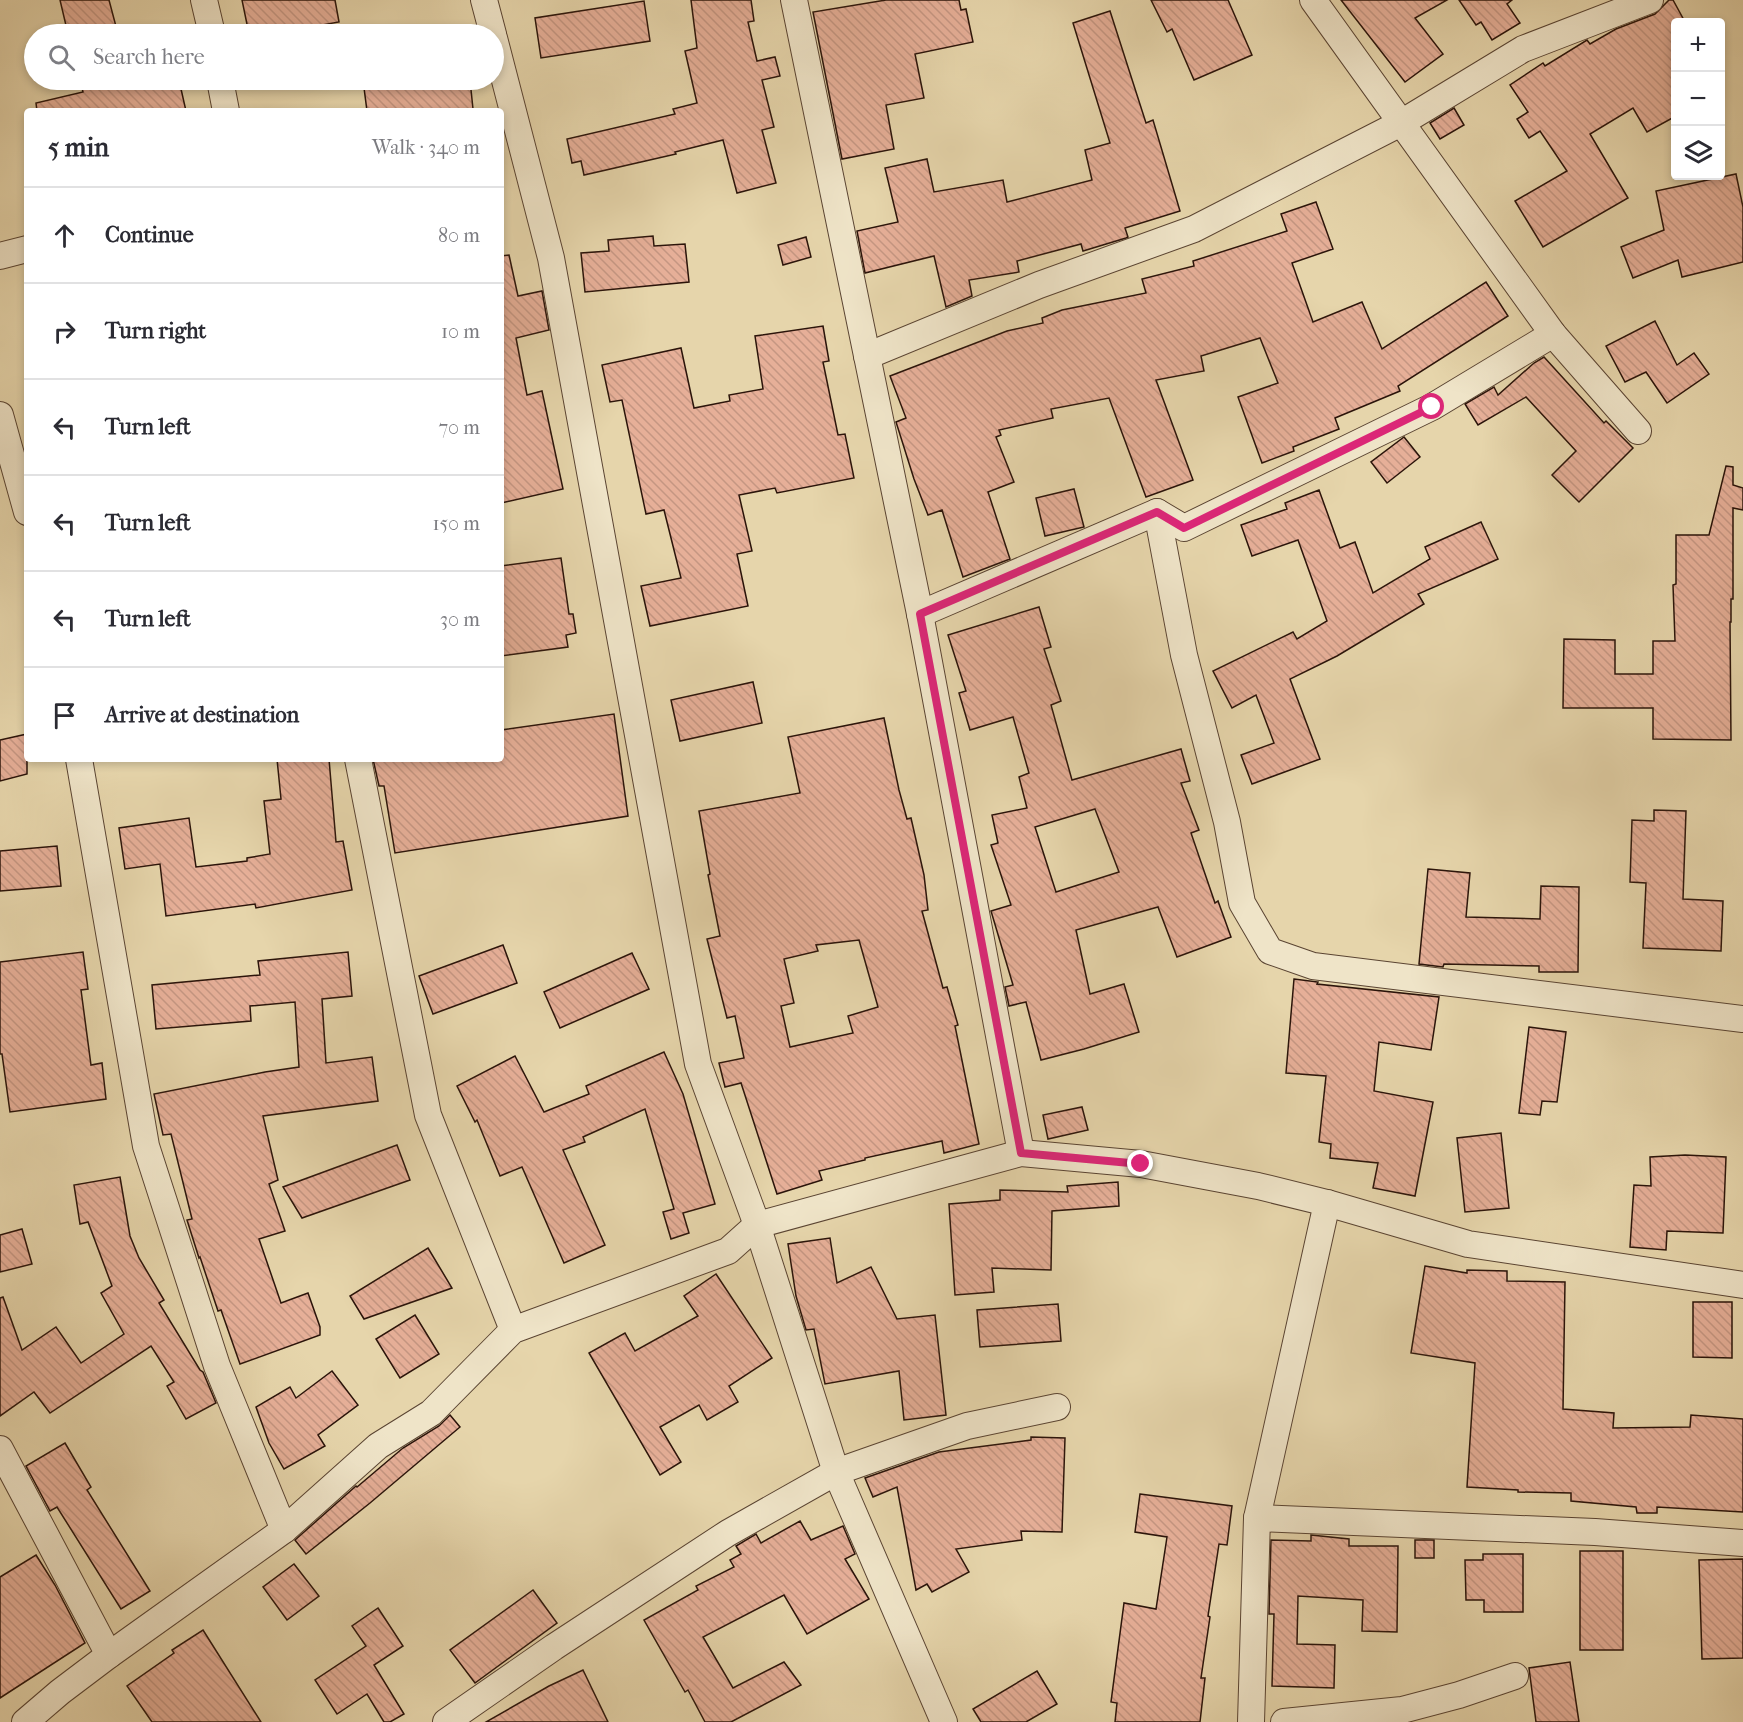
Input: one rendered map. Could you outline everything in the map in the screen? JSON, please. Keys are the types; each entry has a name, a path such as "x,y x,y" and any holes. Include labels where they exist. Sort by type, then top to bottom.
{"street":[{"path":"204,0 210,24"},
{"path":"483,0 490,24"},
{"path":"794,0 920,614 1021,1153"},
{"path":"1313,0 1553,334 1638,431"},
{"path":"867,356 1040,285 1194,229 1401,123 1523,49 1650,0"},
{"path":"504,78 551,258 698,1064 756,1225 836,1472 938,1720"},
{"path":"222,90 225,108"},
{"path":"0,256 24,250"},
{"path":"1157,512 1184,528 1432,407 1553,334"},
{"path":"0,415 24,501"},
{"path":"920,614 1157,512"},
{"path":"1157,512 1184,655 1227,822 1242,903 1270,951 1313,966 1743,1019"},
{"path":"80,762 146,1146 217,1366 284,1530"},
{"path":"359,762 428,1115 513,1330"},
{"path":"26,1722 60,1692 109,1655 284,1530 378,1446 431,1413 513,1330 728,1251 756,1225 1021,1153 1141,1164 1258,1186 1327,1203 1468,1244 1743,1285"},
{"path":"1251,1722 1257,1518 1327,1203"},
{"path":"446,1722 554,1647 728,1533 836,1472 967,1426 1057,1407"},
{"path":"0,1449 109,1655"},
{"path":"1257,1518 1595,1532 1743,1543"},
{"path":"1284,1722 1402,1710 1459,1695 1515,1676"}],"building":[{"path":"60,0 109,0 115,24 66,24"},
{"path":"242,0 335,0 339,22 328,24 247,24"},
{"path":"691,0 751,0 754,21 748,22 757,61 775,57 780,76 762,80 774,127 762,130 776,183 737,193 723,140 675,152 676,154 584,175 581,161 572,163 567,139 675,114 673,109 697,103 685,51 697,48"},
{"path":"886,0 959,0 961,10 966,9 973,42 915,54 924,98 886,105 894,149 842,159 813,12"},
{"path":"1151,0 1228,0 1252,55 1194,80 1172,29 1167,32"},
{"path":"1341,0 1447,0 1415,18 1443,54 1405,82"},
{"path":"1459,0 1512,0 1507,4 1520,23 1492,40 1481,22 1476,25"},
{"path":"1669,0 1673,0 1683,18 1671,18 1671,119 1647,132 1633,108 1590,134 1628,198 1543,247 1515,201 1567,171 1540,131 1529,138 1517,119 1528,112 1510,85 1543,63 1545,66 1587,40 1590,44 1616,29 1655,14"},
{"path":"644,1 650,41 541,58 535,18"},
{"path":"1110,11 1146,123 1153,120 1180,211 1125,228 1128,237 1126,238 1083,251 1081,244 1017,261 1019,272 969,280 972,296 946,307 934,256 865,273 857,231 898,222 885,168 927,159 934,192 1003,180 1007,202 1092,180 1085,150 1110,143 1073,23"},
{"path":"82,90 181,90 185,108 37,108 36,103 83,92"},
{"path":"364,90 471,90 473,108 367,108"},
{"path":"1454,108 1464,125 1440,139 1430,123"},
{"path":"1736,174 1743,207 1743,262 1682,277 1678,260 1633,278 1621,247 1664,230 1656,191 1708,180 1725,180 1725,176"},
{"path":"1316,202 1333,249 1292,263 1313,322 1362,302 1382,349 1486,282 1508,316 1398,386 1400,391 1335,418 1339,429 1293,447 1294,451 1262,463 1238,397 1278,383 1260,338 1201,356 1204,371 1156,380 1193,480 1146,497 1109,398 1051,409 1053,418 999,430 1001,435 996,437 1014,482 988,492 1010,559 963,577 942,510 928,515 914,479 896,422 906,418 890,376 1007,331 1043,323 1042,318 1062,310 1146,293 1142,279 1194,266 1193,261 1287,231 1281,214"},
{"path":"653,236 654,246 685,244 689,282 585,292 581,253 609,251 608,240"},
{"path":"806,237 811,257 783,265 778,245"},
{"path":"509,255 518,296 542,291 549,330 516,338 527,395 542,391 563,489 504,502 504,256"},
{"path":"1655,321 1677,365 1694,353 1709,374 1667,403 1646,372 1625,382 1606,346"},
{"path":"823,326 829,361 823,362 838,435 845,434 854,478 777,493 775,488 739,495 752,551 737,554 748,606 650,626 641,586 681,578 664,510 646,514 622,400 610,402 602,365 681,348 694,408 730,401 729,395 763,389 755,336"},
{"path":"1544,357 1604,423 1606,421 1633,448 1579,502 1552,475 1576,451 1526,397 1478,425 1465,404 1494,387 1498,395"},
{"path":"1404,437 1420,457 1387,483 1371,462"},
{"path":"1726,466 1733,467 1733,485 1743,488 1743,510 1733,508 1733,599 1731,599 1730,622 1731,740 1653,739 1653,708 1563,708 1564,639 1615,640 1615,674 1653,674 1653,641 1675,641 1673,585 1676,584 1676,535 1709,535"},
{"path":"1074,489 1084,527 1045,536 1036,498"},
{"path":"1319,490 1340,548 1355,542 1373,593 1430,559 1425,547 1481,522 1498,559 1418,594 1424,604 1337,656 1290,679 1320,759 1252,784 1241,755 1274,743 1256,695 1232,708 1213,671 1293,632 1297,639 1327,621 1298,540 1252,556 1241,525 1287,509 1285,503"},
{"path":"561,558 569,614 573,614 576,633 566,635 568,647 504,656 504,566"},
{"path":"1039,607 1051,647 1044,649 1061,701 1051,705 1072,780 1181,749 1190,781 1181,783 1199,830 1191,833 1215,903 1218,901 1231,937 1177,957 1158,907 1076,930 1090,994 1124,984 1139,1032 1041,1060 1026,1002 1009,1006 1005,987 1013,985 991,911 1011,905 991,845 998,843 992,815 1027,808 1019,777 1029,773 1013,717 970,730 959,693 966,691 948,635","holes":["1095,809 1119,872 1056,892 1035,827"]},
{"path":"753,682 762,723 680,741 671,700"},
{"path":"614,714 628,816 395,853 384,786 379,786 374,762 504,762 504,730"},
{"path":"884,718 899,790 907,819 911,818 924,875 928,910 922,911 943,988 947,987 958,1025 955,1026 979,1144 944,1153 942,1141 865,1158 865,1160 819,1171 822,1180 777,1194 741,1083 725,1087 719,1063 744,1058 735,1016 727,1018 707,939 720,936 699,811 800,793 788,737","holes":["859,940 878,1007 848,1016 853,1033 790,1047 781,1006 794,1003 784,959 818,951 816,945"]},
{"path":"24,735 24,762 27,762 27,774 0,781 0,740"},
{"path":"277,762 329,762 336,842 343,841 352,890 256,908 255,904 166,916 160,864 125,869 119,828 189,818 196,867 247,861 247,858 270,854 264,801 281,799"},
{"path":"1654,810 1686,811 1683,899 1723,901 1721,951 1643,948 1646,883 1630,882 1632,820 1654,821"},
{"path":"57,846 61,886 0,891 0,851"},
{"path":"1428,869 1470,873 1466,917 1540,919 1541,886 1579,887 1578,972 1539,972 1539,966 1444,964 1443,967 1419,964"},
{"path":"503,945 517,983 433,1014 419,976"},
{"path":"83,952 88,989 81,990 91,1065 102,1063 106,1099 10,1112 2,1054 0,1054 0,962"},
{"path":"348,952 352,996 322,999 326,1063 372,1057 378,1101 263,1116 278,1180 269,1184 285,1231 259,1239 281,1303 308,1293 320,1327 320,1335 240,1364 199,1258 187,1220 192,1219 171,1134 163,1135 154,1094 299,1067 295,1002 250,1006 251,1021 156,1029 152,985 260,975 258,961"},
{"path":"632,953 649,989 560,1028 544,992"},
{"path":"1294,979 1318,982 1317,984 1439,997 1431,1050 1379,1042 1374,1091 1433,1102 1415,1196 1373,1188 1378,1163 1330,1158 1331,1144 1319,1142 1326,1076 1286,1073"},
{"path":"1529,1027 1566,1032 1557,1102 1542,1101 1540,1115 1519,1113"},
{"path":"664,1052 683,1094 715,1204 683,1213 689,1233 671,1239 663,1212 674,1209 645,1109 583,1137 585,1142 563,1150 605,1245 564,1263 522,1167 500,1176 477,1120 475,1122 457,1086 515,1056 544,1112 589,1094 586,1086"},
{"path":"1082,1107 1088,1130 1048,1139 1043,1115"},
{"path":"1501,1133 1509,1208 1465,1212 1457,1138"},
{"path":"397,1145 410,1180 302,1218 283,1187"},
{"path":"1685,1155 1726,1157 1723,1233 1667,1231 1666,1250 1630,1247 1634,1185 1651,1186 1650,1157"},
{"path":"120,1177 130,1236 139,1258 164,1300 159,1303 203,1372 216,1403 186,1419 167,1386 174,1382 151,1346 50,1413 34,1392 0,1416 0,1298 3,1297 22,1350 56,1327 81,1363 124,1334 101,1293 112,1286 88,1222 80,1224 74,1185"},
{"path":"1118,1182 1119,1206 1052,1211 1051,1270 992,1268 994,1292 955,1295 949,1204 1000,1200 1000,1190 1068,1192 1067,1186"},
{"path":"22,1229 32,1264 0,1272 0,1235"},
{"path":"830,1238 837,1283 871,1267 897,1319 935,1315 946,1415 904,1420 899,1371 825,1384 814,1329 806,1330 796,1296 788,1244"},
{"path":"428,1248 452,1288 364,1319 350,1296"},
{"path":"1425,1266 1467,1273 1467,1270 1507,1271 1507,1281 1565,1282 1563,1409 1614,1413 1613,1428 1690,1427 1691,1415 1743,1419 1743,1512 1657,1507 1657,1513 1637,1513 1636,1507 1571,1501 1571,1493 1518,1492 1518,1490 1467,1487 1475,1363 1411,1353"},
{"path":"716,1274 772,1358 729,1386 738,1402 707,1420 699,1405 660,1427 681,1462 660,1475 589,1353 625,1333 635,1351 698,1316 684,1296"},
{"path":"1693,1302 1732,1302 1732,1358 1693,1357"},
{"path":"1058,1304 1061,1341 980,1347 977,1310"},
{"path":"415,1315 439,1354 400,1378 376,1339"},
{"path":"332,1371 358,1405 318,1435 325,1446 284,1469 269,1443 256,1407 290,1387 296,1398"},
{"path":"450,1415 460,1427 306,1554 295,1540 403,1448 439,1426"},
{"path":"1031,1437 1065,1438 1062,1532 1021,1531 1022,1540 956,1549 969,1572 932,1592 927,1584 916,1590 897,1487 873,1497 865,1478 939,1452 1031,1440"},
{"path":"65,1443 91,1487 87,1490 150,1591 121,1609 57,1507 50,1511 26,1466"},
{"path":"1140,1494 1232,1506 1227,1545 1219,1544 1208,1616 1210,1617 1201,1678 1205,1678 1200,1722 1115,1722 1117,1703 1111,1702 1124,1603 1156,1609 1167,1537 1135,1532"},
{"path":"800,1521 811,1540 843,1526 855,1554 845,1559 869,1599 807,1634 784,1595 703,1637 733,1688 784,1662 801,1685 731,1722 705,1722 688,1690 685,1692 644,1620 698,1590 696,1586 734,1567 730,1560 741,1554 736,1546 756,1534 761,1543"},
{"path":"1311,1535 1349,1539 1349,1546 1398,1546 1397,1632 1362,1631 1363,1600 1298,1596 1297,1644 1335,1645 1334,1688 1272,1686 1274,1614 1269,1614 1271,1540 1311,1541"},
{"path":"1415,1540 1434,1540 1434,1558 1415,1558"},
{"path":"1580,1551 1623,1551 1623,1650 1580,1650"},
{"path":"1483,1554 1523,1554 1523,1612 1484,1612 1484,1600 1466,1600 1465,1560 1483,1560"},
{"path":"36,1555 55,1585 85,1643 0,1698 0,1577"},
{"path":"1743,1559 1743,1658 1702,1659 1699,1560"},
{"path":"294,1564 319,1596 287,1620 263,1587"},
{"path":"533,1590 557,1623 475,1683 450,1650"},
{"path":"378,1608 403,1646 374,1665 404,1714 390,1722 384,1722 367,1694 337,1714 315,1680 366,1646 352,1626"},
{"path":"203,1630 261,1722 152,1722 127,1686 174,1653 172,1650"},
{"path":"1570,1662 1579,1722 1536,1722 1529,1668"},
{"path":"583,1670 608,1722 486,1722 549,1686"},
{"path":"1037,1671 1057,1704 1026,1722 981,1722 973,1709"}],"route":[{"path":"1141,1164 1021,1153 920,614 1157,512 1184,528 1432,407"}]}
